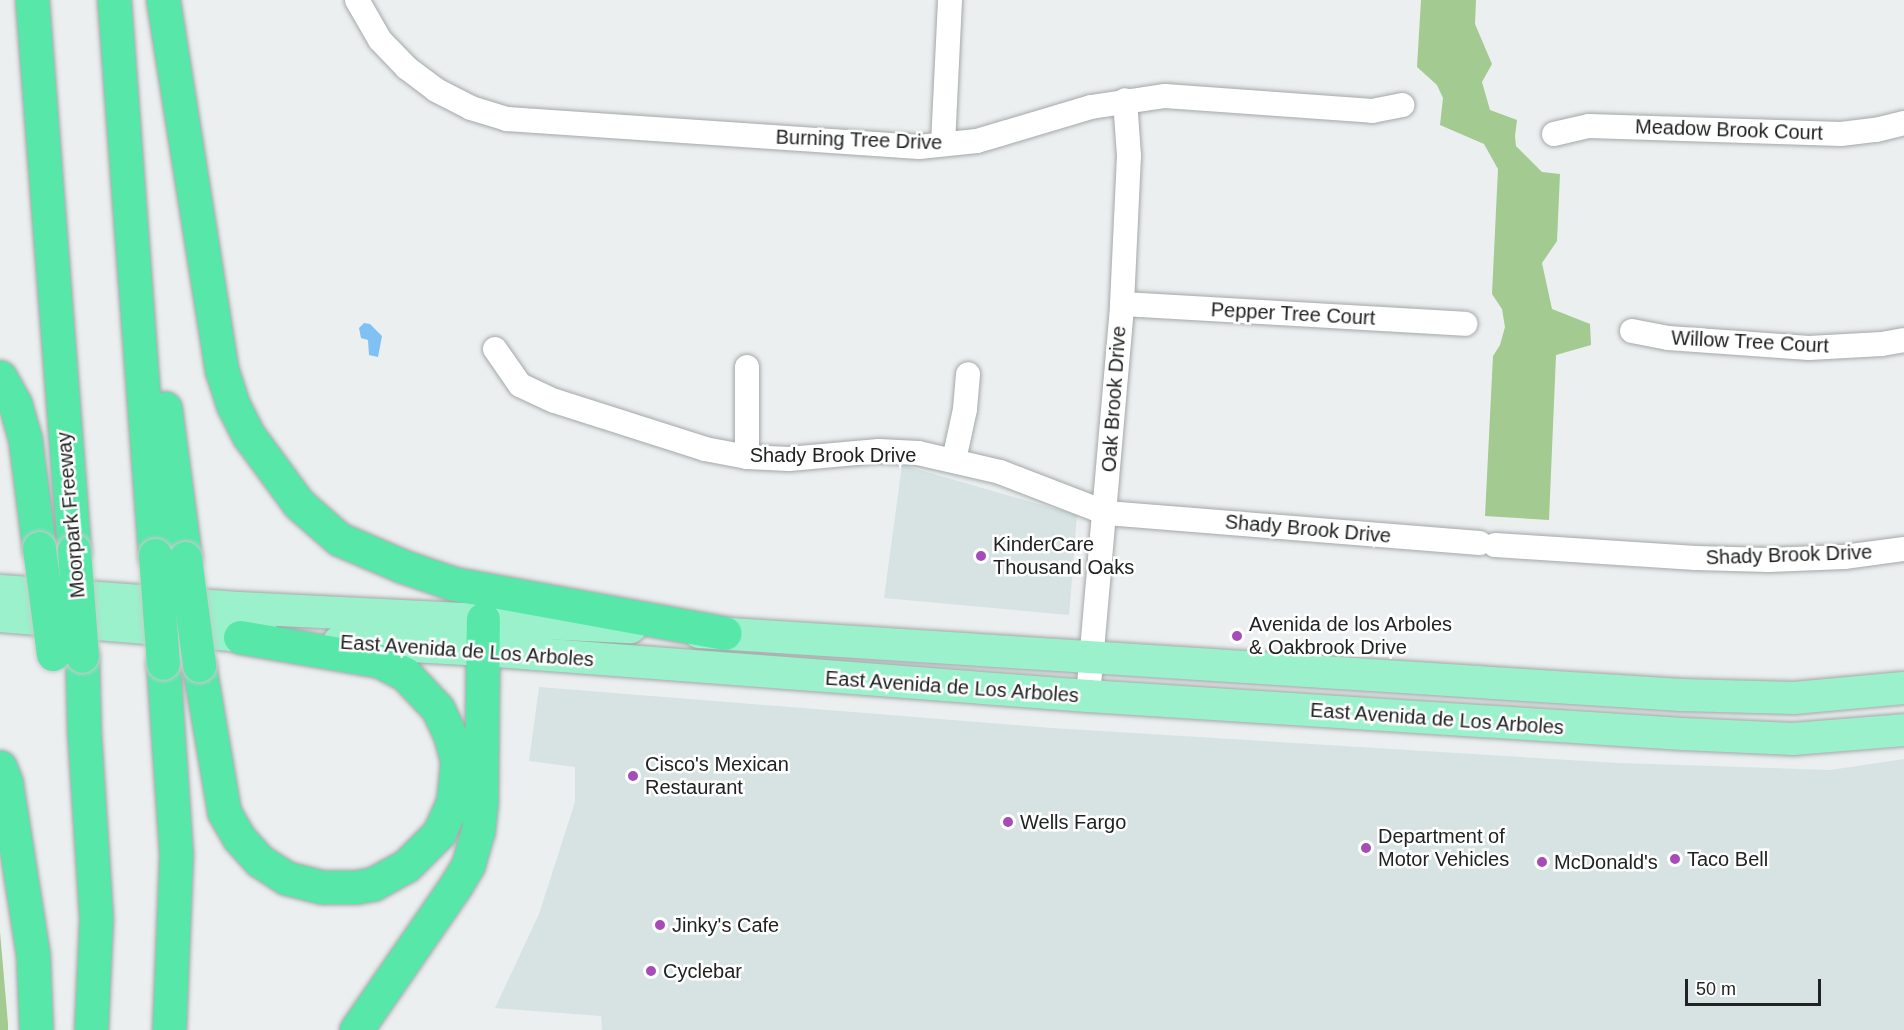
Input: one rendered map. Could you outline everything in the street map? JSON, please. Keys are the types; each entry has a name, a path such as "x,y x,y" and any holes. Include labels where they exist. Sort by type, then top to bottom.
{"highway":[{"name":"Moorpark Freeway","path":"32,0 74,550 67,655 84,732 96,920 91,1030"},
{"path":"114,0 124,126 170,557 199,664 222,802 239,838 260,861 286,878 323,887 356,887 373,884 406,866 439,833 453,802 457,761 450,735 438,709 405,674 380,661 240,637"},
{"path":"163,0 222,371 233,405 249,436 299,504 339,539 402,566 455,584 725,633"},
{"path":"0,377 15,404 25,439 39,548 67,655"},
{"path":"169,1030 176,855 163,663 170,557"},
{"path":"356,1030 468,865 478,831 482,800 483,635"},
{"path":"0,766 10,803 33,956 36,1030"}],"main road":[{"name":"East Avenida de Los Arboles","path":"0,591 239,608 1088,696 1784,739 1904,730"},
{"name":"East Avenida de Los Arboles","path":"0,616 240,637 725,633 1093,655 1681,695 1794,698 1904,688"}],"street":[{"name":"Burning Tree Drive","path":"357,0 380,40 407,68 436,90 453,99 471,108 507,119 919,147 977,141 1091,107 1125,100 1165,96 1372,111 1402,105"},
{"path":"944,144 950,0"},
{"name":"Oak Brook Drive","path":"1088,696 1106,513 1122,304 1129,156 1125,100"},
{"name":"Meadow Brook Court","path":"1554,134 1589,126 1841,134 1876,130 1904,123"},
{"name":"Pepper Tree Court","path":"1122,304 1466,324"},
{"name":"Willow Tree Court","path":"1632,332 1668,338 1809,348 1882,344 1904,340"},
{"name":"Shady Brook Drive","path":"495,349 520,385 555,401 705,449 747,457 789,459 879,451 918,453 1000,472 1106,513 1487,544 1696,558 1769,560 1844,557 1904,549"},
{"path":"747,367 747,457"},
{"path":"954,460 965,409 968,374"}],"shaded area":[{"name":"KinderCare Thousand Oaks","path":"902,465 1077,515 1069,615 884,598"},
{"path":"539,687 1052,728 1618,763 1830,770 1904,759 1904,1030 602,1030 601,1016 495,1008 539,914 575,802 575,767 529,761"}],"green space":[{"path":"1421,0 1476,0 1475,24 1492,64 1482,82 1490,110 1517,120 1516,146 1542,172 1560,174 1557,241 1542,263 1552,309 1590,324 1591,345 1556,355 1549,520 1485,516 1493,356 1500,345 1505,327 1502,309 1492,294 1498,169 1484,144 1440,125 1443,98 1437,85 1417,67"},
{"path":"0,932 8,1024 8,1030 0,1030"}],"water":[{"path":"364,323 370,324 382,336 378,357 369,355 368,340 361,338 359,328"}],"place":[{"name":"KinderCare Thousand Oaks","path":"981,556"},
{"name":"Avenida de los Arboles & Oakbrook Drive","path":"1237,636"},
{"name":"Cisco's Mexican Restaurant","path":"633,776"},
{"name":"Wells Fargo","path":"1008,822"},
{"name":"Department of Motor Vehicles","path":"1366,848"},
{"name":"Taco Bell","path":"1675,859"},
{"name":"McDonald's","path":"1542,862"},
{"name":"Jinky's Cafe","path":"660,925"},
{"name":"Cyclebar","path":"651,971"}]}
